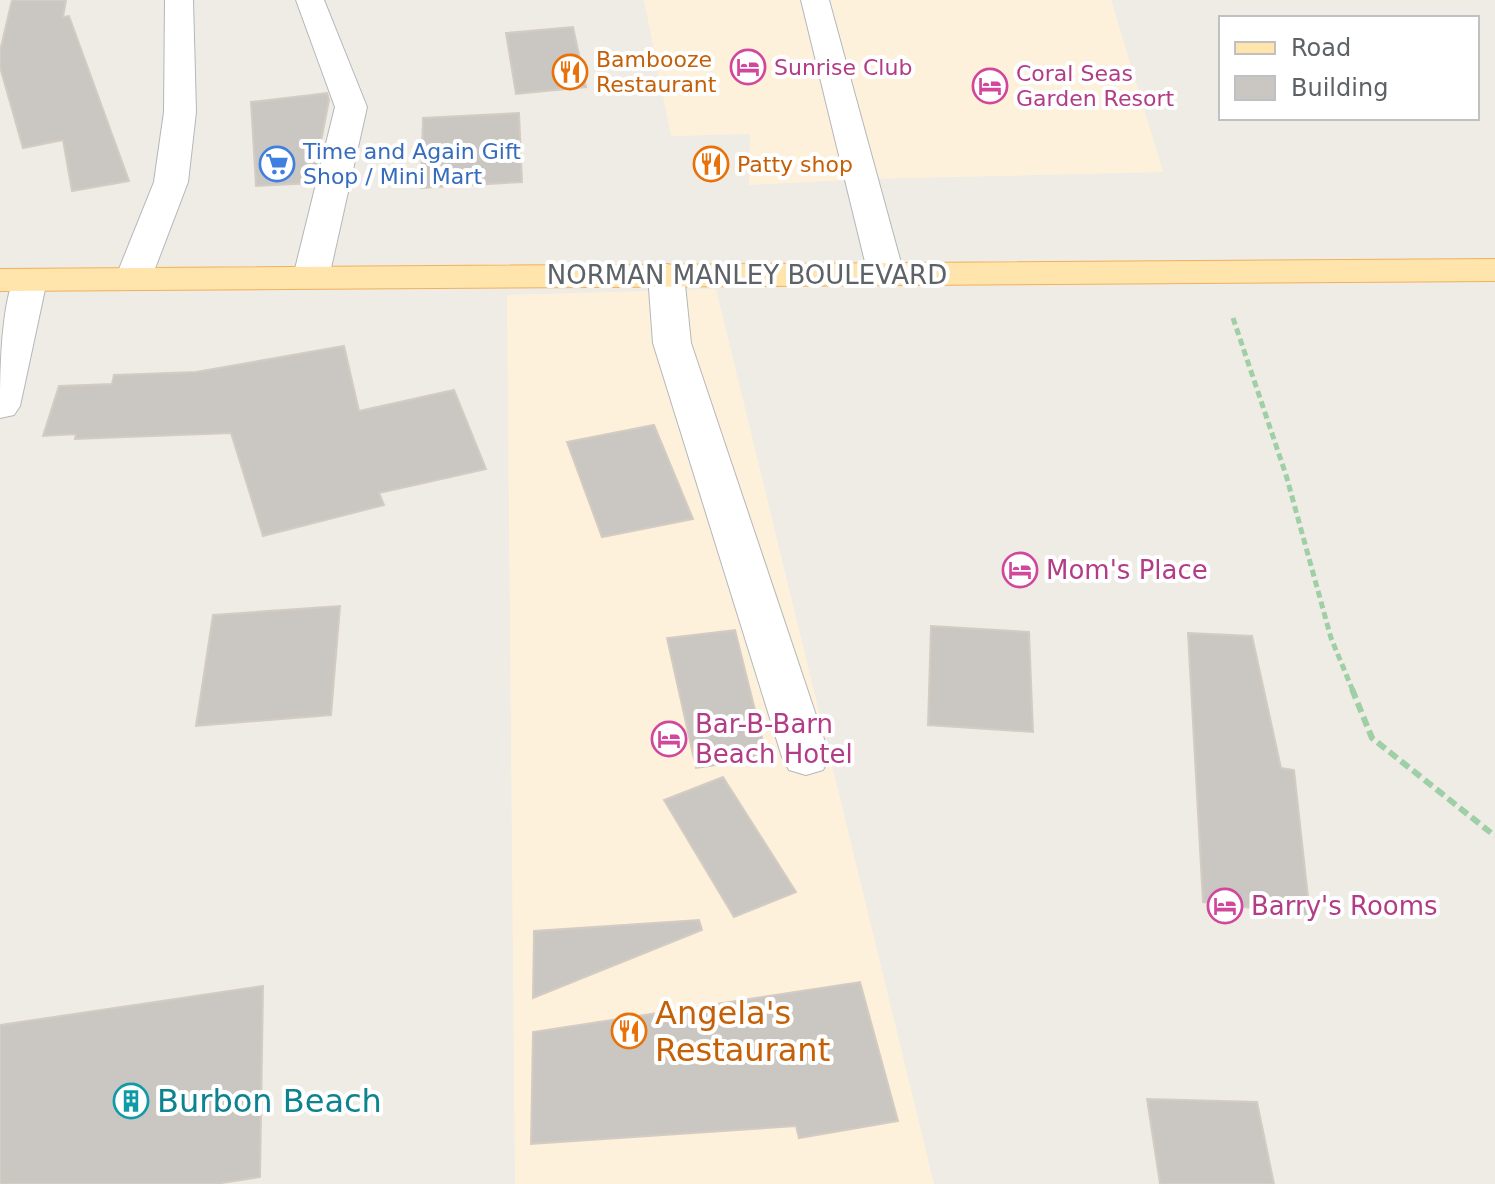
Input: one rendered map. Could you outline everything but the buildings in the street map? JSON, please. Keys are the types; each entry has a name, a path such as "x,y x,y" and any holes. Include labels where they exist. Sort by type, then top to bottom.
{"main road":[{"name":"NORMAN MANLEY BOULEVARD","path":"14,280 1495,270"}],"street":[{"path":"133,279 171,182 180,112 179,0"},
{"path":"310,0 351,107 311,277"},
{"path":"815,0 886,274"},
{"path":"666,275 672,343 806,757"},
{"path":"0,406 14,280"}],"path":[{"path":"1217,271 1286,475 1331,638 1372,738 1495,836"}],"shaded area":[{"name":"Coral Seas Garden Resort","path":"644,0 1111,0 1163,172 749,185 750,134 671,136"},
{"name":"Bar-B-Barn Beach Hotel","path":"716,289 934,1184 515,1184 507,295"}],"place":[{"name":"Sunrise Club","path":"748,67"},
{"name":"Bambooze Restaurant","path":"570,72"},
{"name":"Coral Seas Garden Resort","path":"990,86"},
{"name":"Time and Again Gift Shop / Mini Mart","path":"277,164"},
{"name":"Patty shop","path":"711,164"},
{"name":"Mom's Place","path":"1020,570"},
{"name":"Bar-B-Barn Beach Hotel","path":"669,739"},
{"name":"Barry's Rooms","path":"1225,906"},
{"name":"Angela's Restaurant","path":"629,1031"},
{"name":"Burbon Beach","path":"131,1101"}]}
